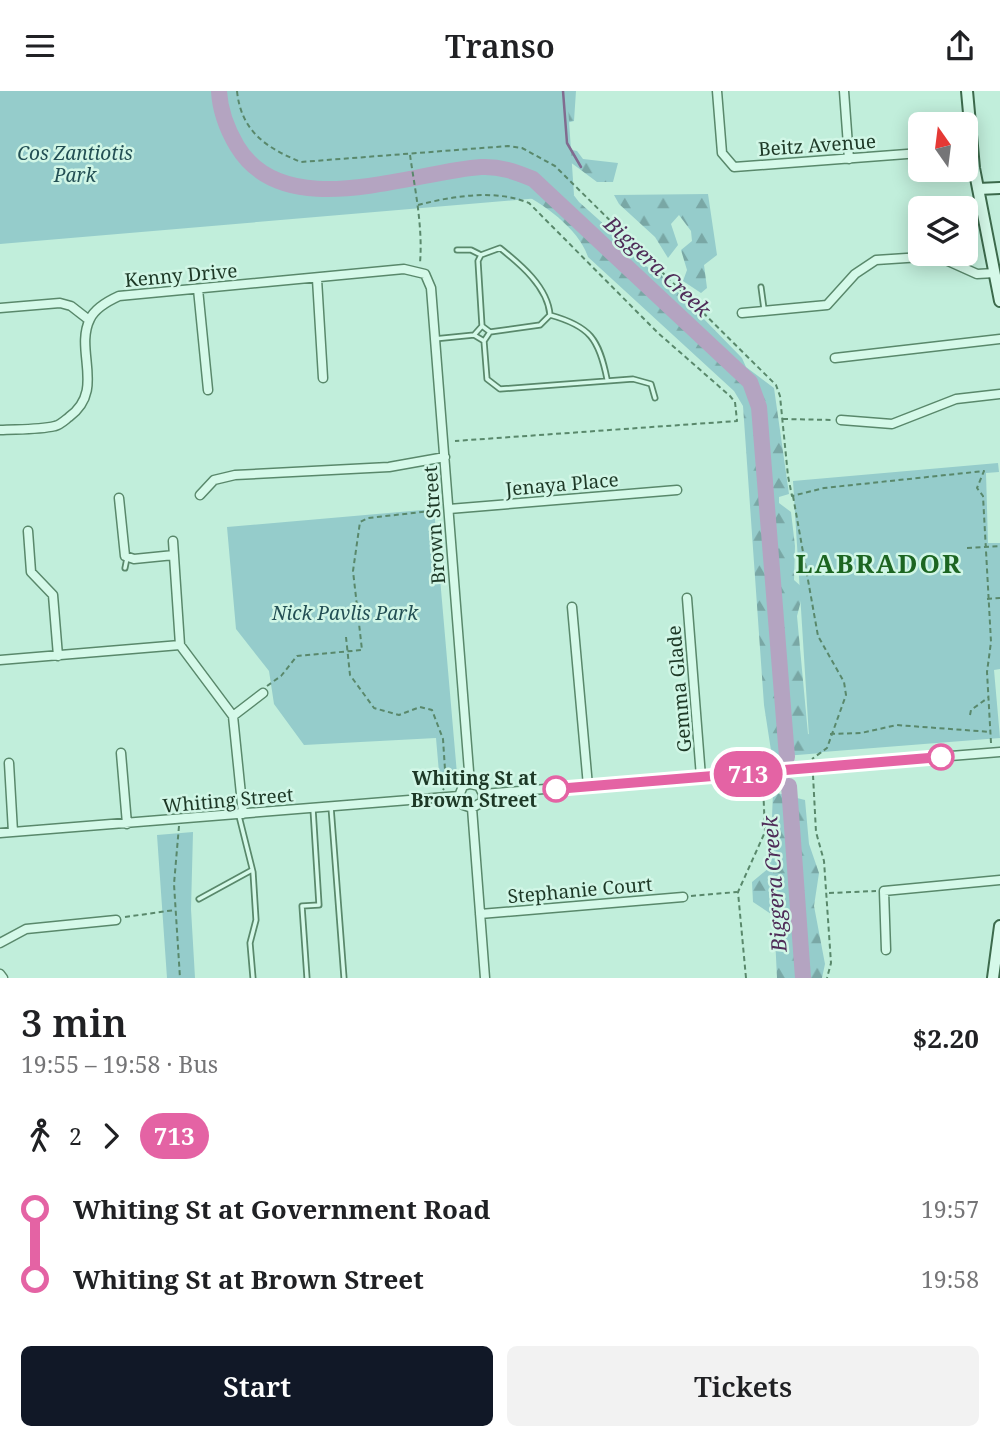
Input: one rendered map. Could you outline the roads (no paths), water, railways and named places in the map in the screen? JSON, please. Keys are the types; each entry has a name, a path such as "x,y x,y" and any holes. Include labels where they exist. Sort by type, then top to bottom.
{"main road":[{"path":"967,91 968,112"},
{"path":"976,182 1000,301"},
{"path":"978,190 1000,188"},
{"path":"993,978 1000,926"}],"street":[{"name":"Beitz Avenue","path":"717,91 722,153 734,167 908,154"},
{"path":"844,91 849,159"},
{"path":"742,313 827,305 855,274 876,260 937,256 977,274 995,273"},
{"name":"Kenny Drive","path":"89,320 102,305 119,296 404,269 418,271"},
{"name":"Brown Street","path":"418,271 429,281 470,783"},
{"path":"317,279 323,378"},
{"path":"198,289 208,390"},
{"path":"0,308 60,303 71,306 89,320 86,335 89,379 85,397 75,413 58,426 0,430"},
{"path":"835,358 1000,339"},
{"path":"841,421 892,424 956,399 1000,394"},
{"path":"201,495 214,480 235,475 389,467 445,457"},
{"name":"Jenaya Place","path":"449,509 677,490"},
{"path":"120,498 127,558 174,555"},
{"path":"28,531 31,572 52,593 58,656"},
{"path":"173,541 180,645 233,716 241,814"},
{"name":"Gemma Glade","path":"687,598 702,777"},
{"path":"572,607 588,786"},
{"path":"0,660 180,645"},
{"path":"233,716 263,693"},
{"path":"483,794 1000,752"},
{"path":"121,753 127,824"},
{"path":"9,763 13,832"},
{"path":"470,783 479,786 483,794 479,805 472,808 463,805 459,796 461,789 470,783"},
{"name":"Whiting Street","path":"0,833 459,796"},
{"path":"472,808 485,978"},
{"path":"886,950 884,891 1000,880"},
{"name":"Stephanie Court","path":"480,914 683,897"},
{"path":"0,943 26,929 116,920"},
{"path":"0,974 4,978"}],"lane":[{"path":"474,335 482,326 478,261 481,255 500,248 526,269 545,298 550,315"},
{"path":"457,250 471,250 481,255"},
{"path":"761,287 764,311"},
{"path":"550,315 540,325 490,333 484,341 487,379 500,389 514,386 574,386 607,379 646,381 651,384 655,398"},
{"path":"550,315 576,322 590,334 602,354 607,379"},
{"path":"482,326 490,333"},
{"path":"434,338 474,335 484,341"},
{"path":"125,568 127,558"},
{"path":"331,807 344,978"},
{"path":"307,978 302,906 319,905 313,809"},
{"path":"241,814 240,829 253,870 256,920 250,943 253,978"},
{"path":"199,899 253,870"}],"waterway":[{"name":"Biggera Creek","path":"219,91 225,120 237,146 258,170 285,183 316,189 350,188 481,167 501,169 533,179 750,382 759,407 787,757"},
{"path":"563,91 567,143 581,167"},
{"name":"Biggera Creek","path":"789,786 803,978"}],"place":[{"name":"Whiting St at Brown Street","path":"556,789"}],"district":[{"name":"LABRADOR","path":"879,564"}],"park label":[{"name":"Cos Zantiotis Park","path":"75,164"},
{"name":"Nick Pavlis Park","path":"345,613"}]}
